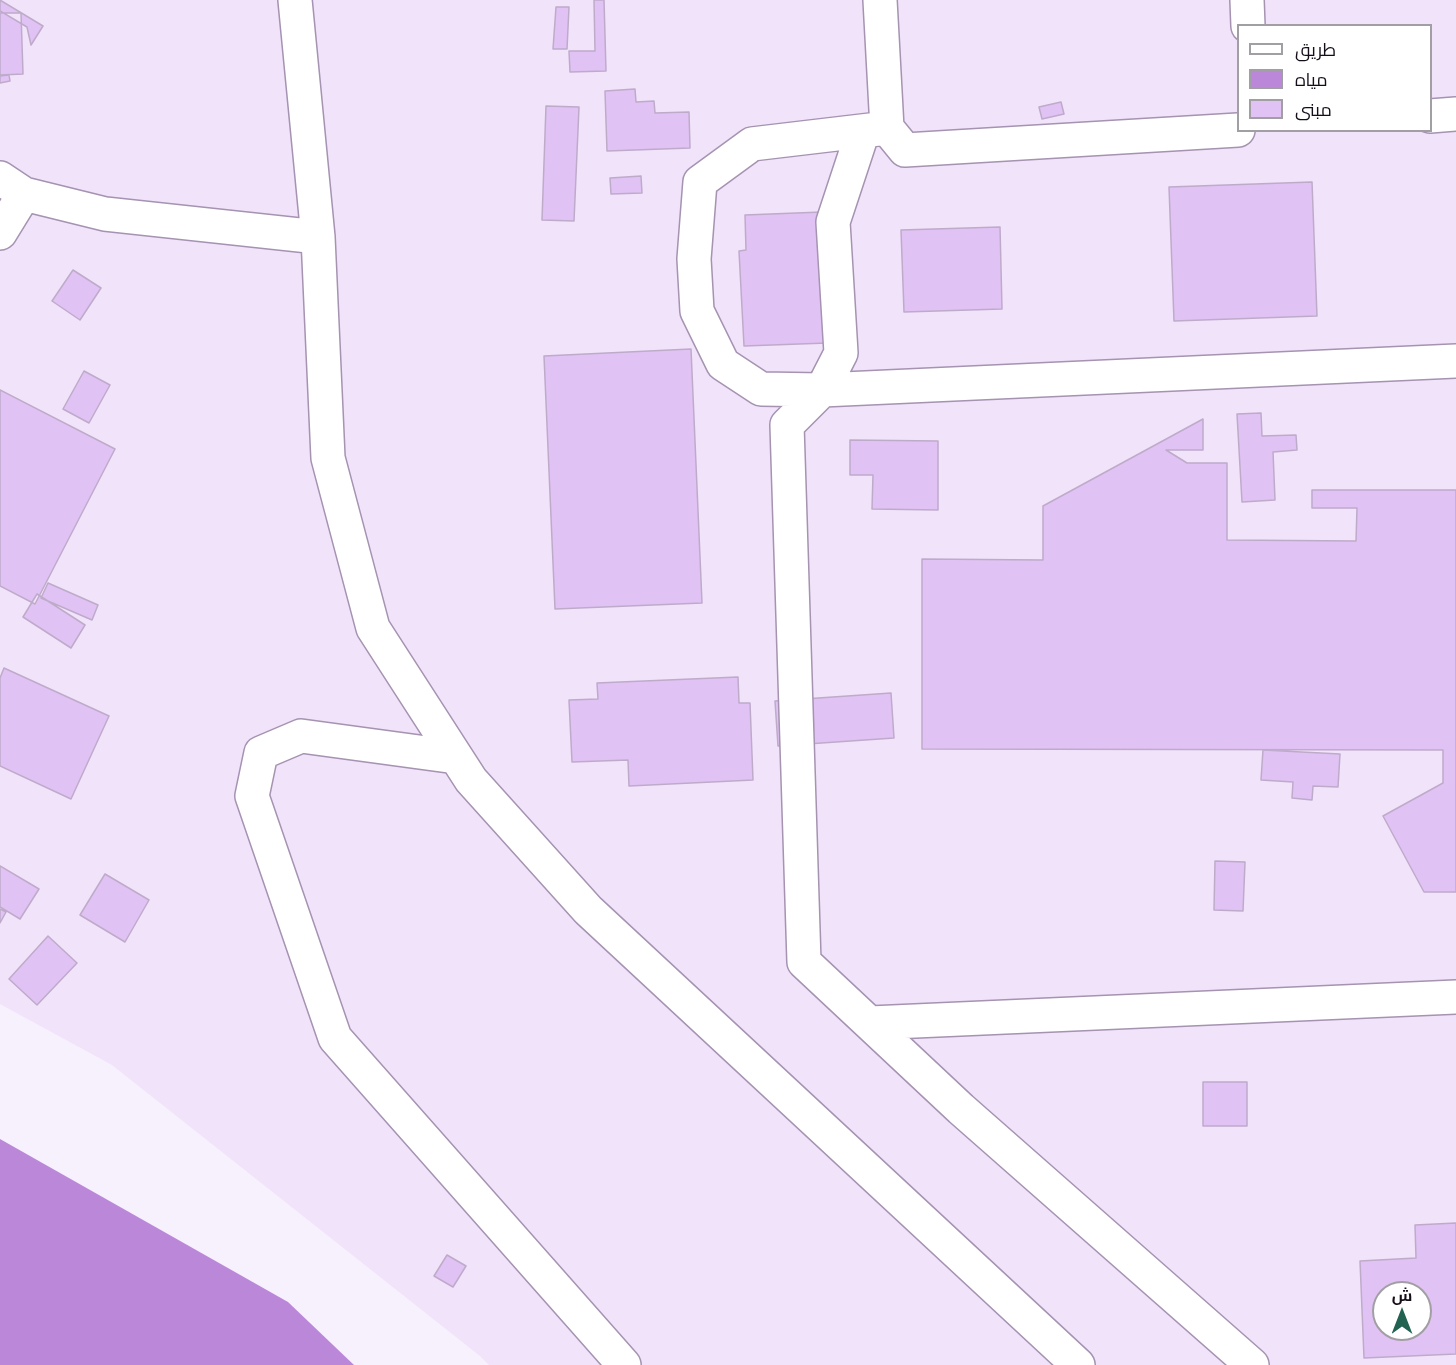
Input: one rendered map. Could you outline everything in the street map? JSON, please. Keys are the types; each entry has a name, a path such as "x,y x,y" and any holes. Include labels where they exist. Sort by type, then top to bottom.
{"lane":[{"path":"295,0 318,237 328,458 373,628 471,780 588,910 1078,1365"},
{"path":"880,0 875,130 833,222 841,353 822,390 787,425 804,962 970,1117 1252,1365"},
{"path":"1247,0 1248,24"},
{"path":"1432,116 1456,114"},
{"path":"1237,130 905,150 875,130 752,144 700,183 694,259 697,311 723,364 761,389 822,390 1456,361"},
{"path":"0,233 12,187 105,214 318,237"},
{"path":"456,757 301,736 261,753 252,796 335,1038 624,1365"},
{"path":"870,1023 1456,996"}],"shaded area":[{"path":"0,0 1456,0 1456,1365 489,1365 112,1065 0,1004"}],"water":[{"path":"0,1139 288,1302 354,1365 0,1365"}],"building":[{"path":"0,0 43,26 31,45 27,27 0,11"},
{"path":"594,0 604,0 606,71 570,72 569,51 595,51"},
{"path":"556,7 569,7 567,49 553,49"},
{"path":"0,13 21,13 23,74 0,75"},
{"path":"9,75 10,81 0,83 0,76"},
{"path":"635,89 636,102 654,101 655,113 689,112 690,148 607,151 605,91"},
{"path":"1061,102 1064,114 1042,119 1039,107"},
{"path":"546,106 579,107 574,221 542,220"},
{"path":"641,176 642,193 611,194 610,178"},
{"path":"1312,182 1317,316 1174,321 1169,187"},
{"path":"822,212 827,343 744,346 739,251 746,250 745,215"},
{"path":"1000,227 1002,309 904,312 901,230"},
{"path":"73,270 101,288 80,320 52,301"},
{"path":"691,349 702,603 555,609 544,356"},
{"path":"84,371 110,385 89,423 63,409"},
{"path":"0,390 115,449 35,604 0,586"},
{"path":"1261,413 1262,436 1296,435 1297,450 1273,452 1275,500 1242,502 1237,414"},
{"path":"1203,419 1203,450 1166,450 1187,463 1227,463 1227,540 1356,541 1357,508 1312,508 1312,490 1456,490 1456,892 1424,892 1383,816 1443,783 1443,750 922,749 922,559 1043,560 1043,506"},
{"path":"850,440 938,441 938,510 872,509 873,475 850,475"},
{"path":"48,583 98,605 92,620 41,598"},
{"path":"37,594 85,625 71,648 23,617"},
{"path":"4,668 109,716 71,799 0,766 0,678"},
{"path":"738,677 739,703 750,703 753,780 629,786 628,760 572,762 569,700 598,699 597,683"},
{"path":"891,693 894,738 778,746 775,701"},
{"path":"1263,750 1340,754 1338,787 1313,786 1312,800 1292,798 1293,782 1261,780"},
{"path":"1215,861 1245,862 1243,911 1214,910"},
{"path":"0,866 39,889 20,919 0,907"},
{"path":"105,874 149,900 125,942 80,915"},
{"path":"0,909 6,912 0,923"},
{"path":"48,936 77,963 37,1005 9,979"},
{"path":"1203,1082 1247,1082 1247,1126 1203,1126"},
{"path":"1456,1223 1456,1354 1364,1358 1360,1261 1416,1258 1415,1225"},
{"path":"447,1255 466,1266 453,1287 434,1276"}]}
